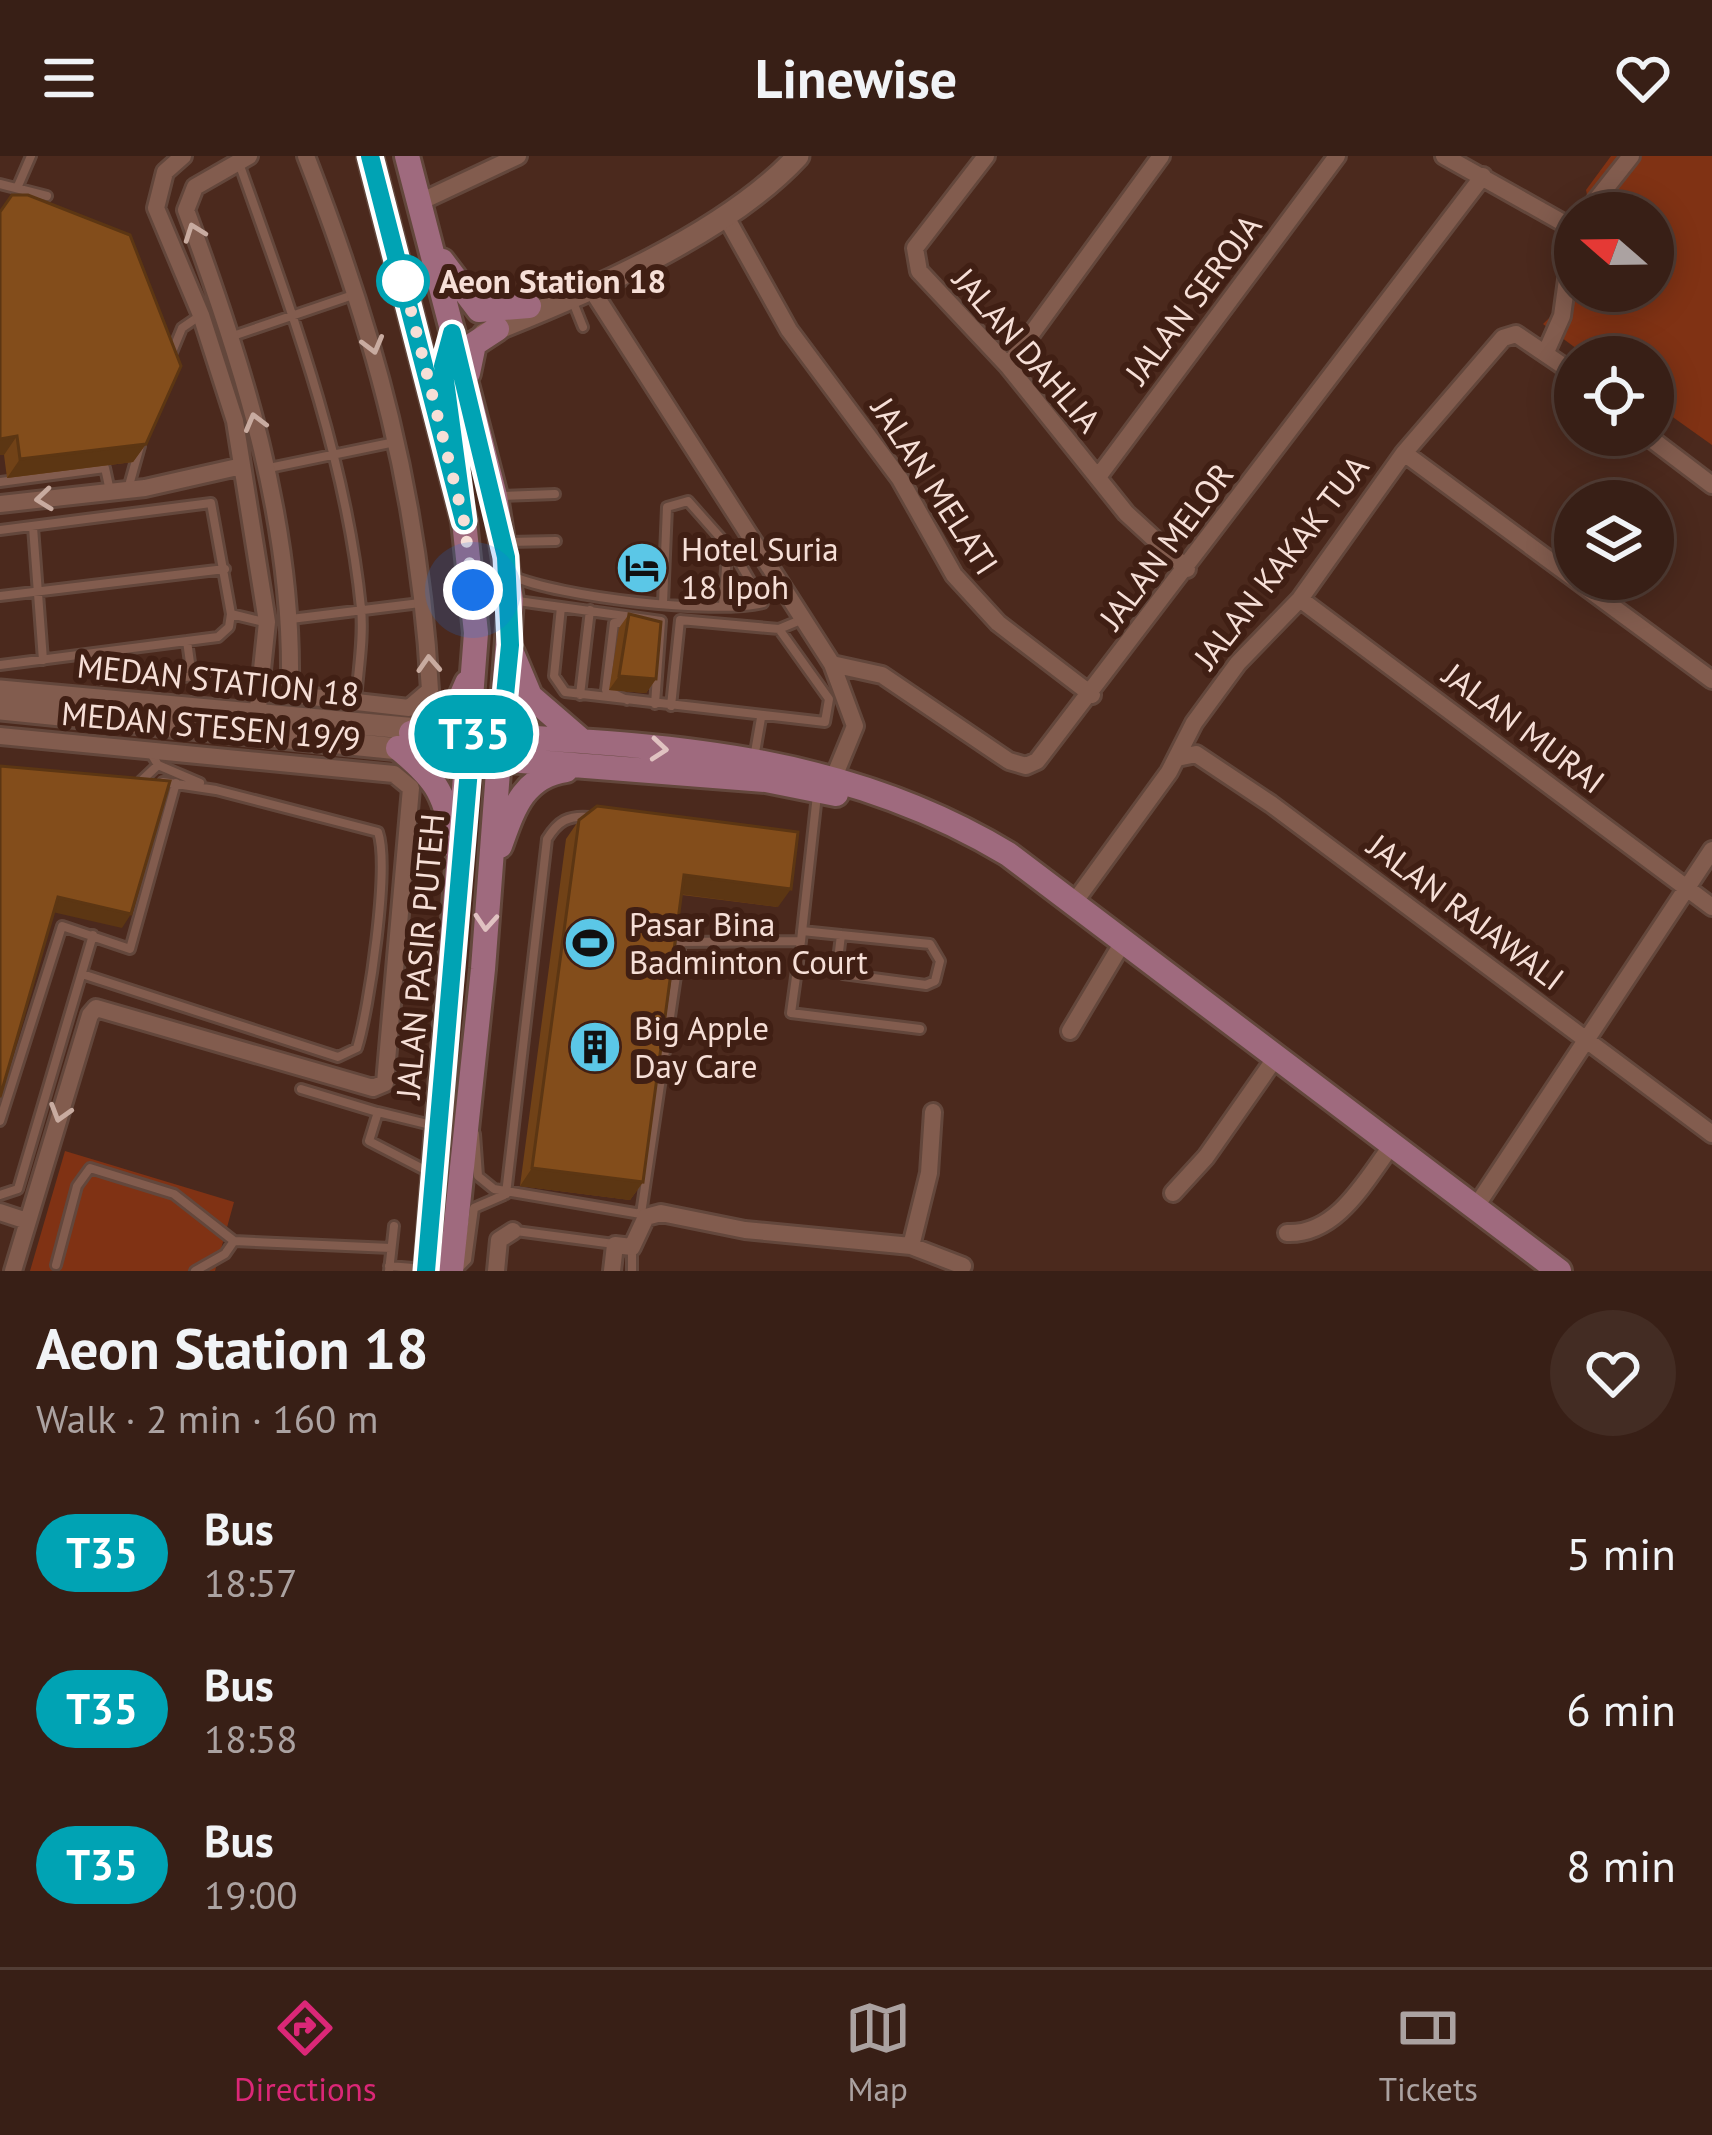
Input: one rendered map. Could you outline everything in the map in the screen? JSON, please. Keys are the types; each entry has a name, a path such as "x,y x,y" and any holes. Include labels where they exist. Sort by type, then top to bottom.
{"main road":[{"path":"374,156 429,315 452,340 443,366 464,521"},
{"name":"JALAN PASIR PUTEH","path":"374,156 464,521 476,655 427,1270"},
{"name":"JALAN PASIR PUTEH","path":"406,156 495,496 511,600 454,1271"},
{"path":"434,249 479,310 529,306"},
{"path":"467,391 470,352 497,329"},
{"path":"489,876 524,790 582,755 530,696 510,645"},
{"path":"460,872 445,797 405,740 452,717 476,655"},
{"name":"MEDAN STATION 18","path":"471,745 764,767 826,782 942,828 1022,868 1559,1271"}],"street":[{"path":"183,156 165,172 156,208 201,315 235,421 267,622 257,717"},
{"path":"244,159 195,187 186,211 233,336 267,468 291,619 293,688 304,696 409,708 430,690 425,602 399,441 359,293 306,156"},
{"path":"420,202 518,156"},
{"path":"452,340 497,329 582,294 726,217 768,188 798,156"},
{"name":"JALAN DAHLIA","path":"986,156 916,248 919,272 1008,366 1126,513 1186,569"},
{"path":"1008,366 1161,156"},
{"name":"JALAN SEROJA","path":"1098,477 1336,156"},
{"path":"1444,156 1554,217"},
{"path":"1602,192 1630,156"},
{"name":"JALAN MELOR","path":"832,664 882,675 1009,761 1026,766 1037,761 1092,695 1483,176"},
{"name":"JALAN MELATI","path":"726,217 789,330 900,479 954,575 998,623 1092,695"},
{"path":"452,340 529,306 582,294"},
{"path":"582,294 832,664 855,726 826,782"},
{"path":"1554,358 1546,352 1563,312"},
{"name":"JALAN KAKAK TUA","path":"1072,904 1177,758 1195,723 1238,663 1300,598 1404,453 1503,338 1516,334 1546,352"},
{"path":"210,342 233,336"},
{"path":"1404,453 1712,680"},
{"path":"1674,456 1712,485"},
{"path":"0,504 128,490 242,466"},
{"name":"JALAN MURAI","path":"1300,598 1712,907"},
{"path":"267,622 291,619"},
{"name":"MEDAN STATION 18","path":"0,691 257,717 405,740"},
{"name":"MEDAN STATION 18","path":"0,709 471,745"},
{"path":"153,722 153,757"},
{"name":"MEDAN STESEN 19/9","path":"0,736 153,757 394,774 411,788 382,1086 97,1008"},
{"name":"JALAN RAJAWALI","path":"1177,758 1196,754 1271,804 1712,1134"},
{"path":"1474,1208 1712,850"},
{"path":"1070,1031 1123,942"},
{"path":"13,1271 89,1015 97,1008"},
{"path":"1173,1193 1206,1157 1276,1057"},
{"path":"910,1246 929,1172 933,1112"},
{"path":"1288,1233 1310,1234 1325,1225 1391,1145"},
{"path":"0,1212 27,1221"},
{"path":"612,1271 646,1217 661,1213 746,1230 910,1246 963,1266"},
{"path":"496,1271 500,1237 513,1231"}],"lane":[{"path":"18,186 31,156"},
{"path":"244,159 333,453 361,611 356,702"},
{"path":"0,184 47,196"},
{"path":"233,336 359,293"},
{"path":"582,294 583,327"},
{"path":"165,374 182,328 201,315"},
{"path":"128,490 145,431"},
{"path":"267,468 399,441"},
{"path":"0,482 105,469 150,513"},
{"path":"495,496 555,494"},
{"path":"507,574 532,585 663,603 763,603 734,553 689,501 668,505 663,603"},
{"path":"0,530 212,503 231,614 226,634 0,664"},
{"path":"32,527 43,660"},
{"path":"504,542 556,541"},
{"path":"723,605 725,560 754,543"},
{"path":"0,596 226,568"},
{"path":"511,600 661,621 655,704"},
{"path":"291,619 425,602"},
{"path":"561,607 556,685 628,701 816,725 825,722 832,707 779,629"},
{"path":"580,694 590,610"},
{"path":"231,614 267,622"},
{"path":"671,706 680,620 779,629 803,619"},
{"path":"628,701 606,690 618,621 646,625 656,635 657,686"},
{"path":"187,641 191,677"},
{"path":"99,679 214,676"},
{"path":"761,718 764,767"},
{"path":"141,781 153,757 217,790"},
{"path":"82,974 338,1057 357,1048 365,1023 382,875 378,832 217,790 120,780"},
{"path":"826,782 813,838 791,1013 920,1029"},
{"path":"0,1121 62,926 130,949 176,783"},
{"path":"506,1194 548,839 557,824 575,815 598,818"},
{"path":"789,835 813,838"},
{"path":"0,1195 18,1190 93,935"},
{"path":"466,1118 477,1138 478,1176 506,1194 641,1214 683,938 842,935 930,944 940,961 935,981 926,985 839,973 842,935"},
{"path":"97,1008 104,981"},
{"path":"301,1089 438,1126"},
{"path":"378,1112 369,1143 434,1175"},
{"path":"56,1265 77,1186 90,1168 175,1194 234,1241 391,1248"},
{"path":"454,1271 466,1260 474,1208 506,1194"},
{"path":"394,1226 389,1269 427,1270"},
{"path":"513,1231 624,1246 632,1271"},
{"path":"195,1271 225,1254 234,1241"}],"shaded area":[{"path":"1611,156 1712,156 1712,445 1674,418 1674,336 1559,336 1543,324 1555,312 1674,312 1674,192 1586,190"},
{"path":"65,1151 234,1202 215,1271 30,1271"}],"building":[{"path":"12,195 28,195 130,235 181,366 146,444 20,459 17,436 0,439 0,212"},
{"path":"629,614 661,622 656,679 619,676"},
{"path":"0,766 170,781 131,914 58,897 0,1097"},
{"name":"Big Apple Day Care","path":"597,806 798,832 791,889 684,875 643,1182 532,1168 579,820"}],"bus line":[{"name":"T35","path":"370,156 464,521 443,366 452,333 495,496 511,600 501,736 472,734 426,1271"}],"place":[{"name":"Aeon Station 18","path":"403,281"},
{"name":"Hotel Suria 18 Ipoh","path":"642,568"},
{"name":"Pasar Bina Badminton Court","path":"590,943"},
{"name":"Big Apple Day Care","path":"595,1047"}],"route":[{"path":"403,281 402,275 464,521 473,590"}]}
